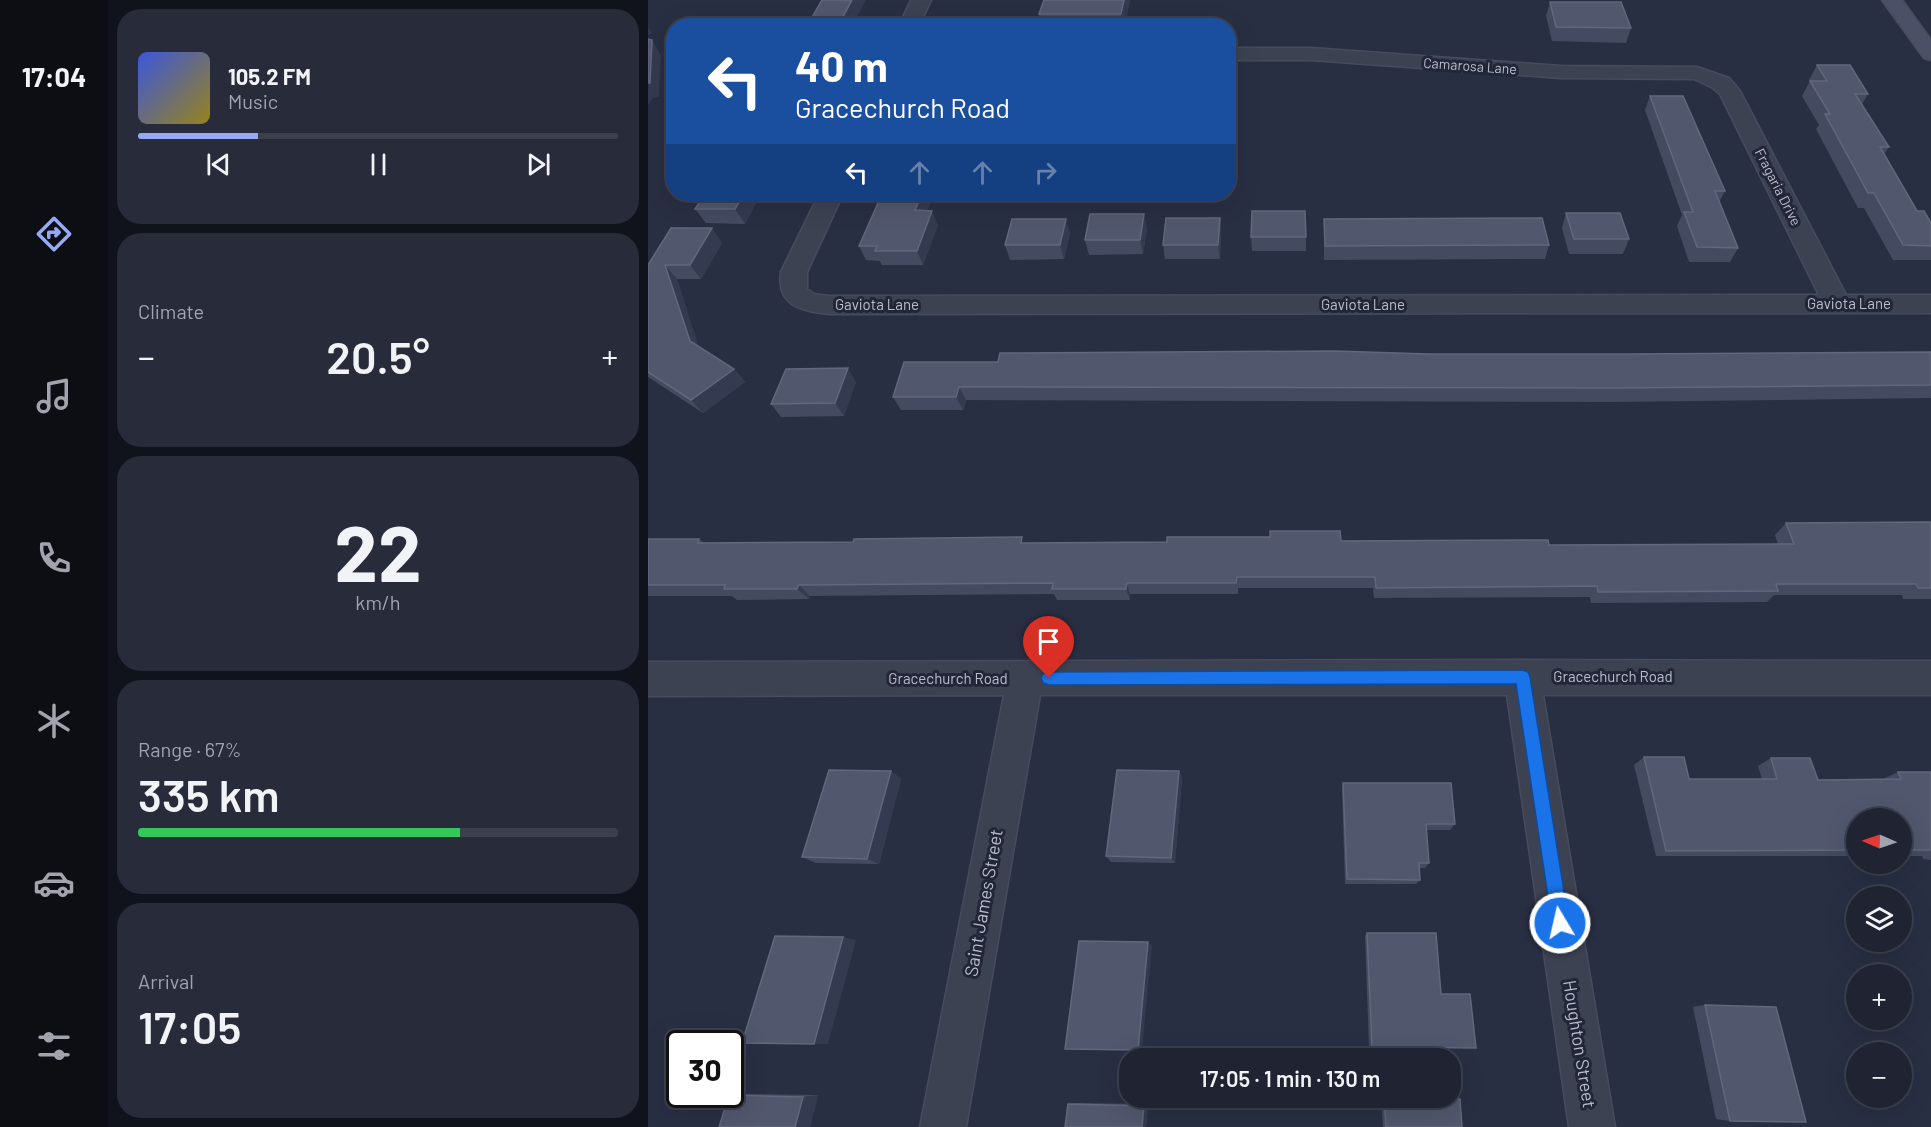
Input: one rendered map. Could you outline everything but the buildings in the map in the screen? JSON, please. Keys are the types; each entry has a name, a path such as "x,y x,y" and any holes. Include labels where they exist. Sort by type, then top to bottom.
{"street":[{"path":"913,18 921,0"},
{"path":"1892,0 1931,54"},
{"name":"Camarosa Lane","path":"1236,54 1311,54 1561,72 1683,73 1711,77"},
{"name":"Fragaria Drive","path":"1711,77 1729,91 1837,304"},
{"name":"Gaviota Lane","path":"828,201 794,272 791,284 796,295 809,302 829,305 1931,304"},
{"name":"Houghton Street","path":"1522,677 1592,1127"},
{"name":"Gracechurch Road","path":"648,679 1931,678"},
{"name":"Saint James Street","path":"943,1127 1025,679"}],"route":[{"path":"1049,678 1522,677 1560,923"}]}
